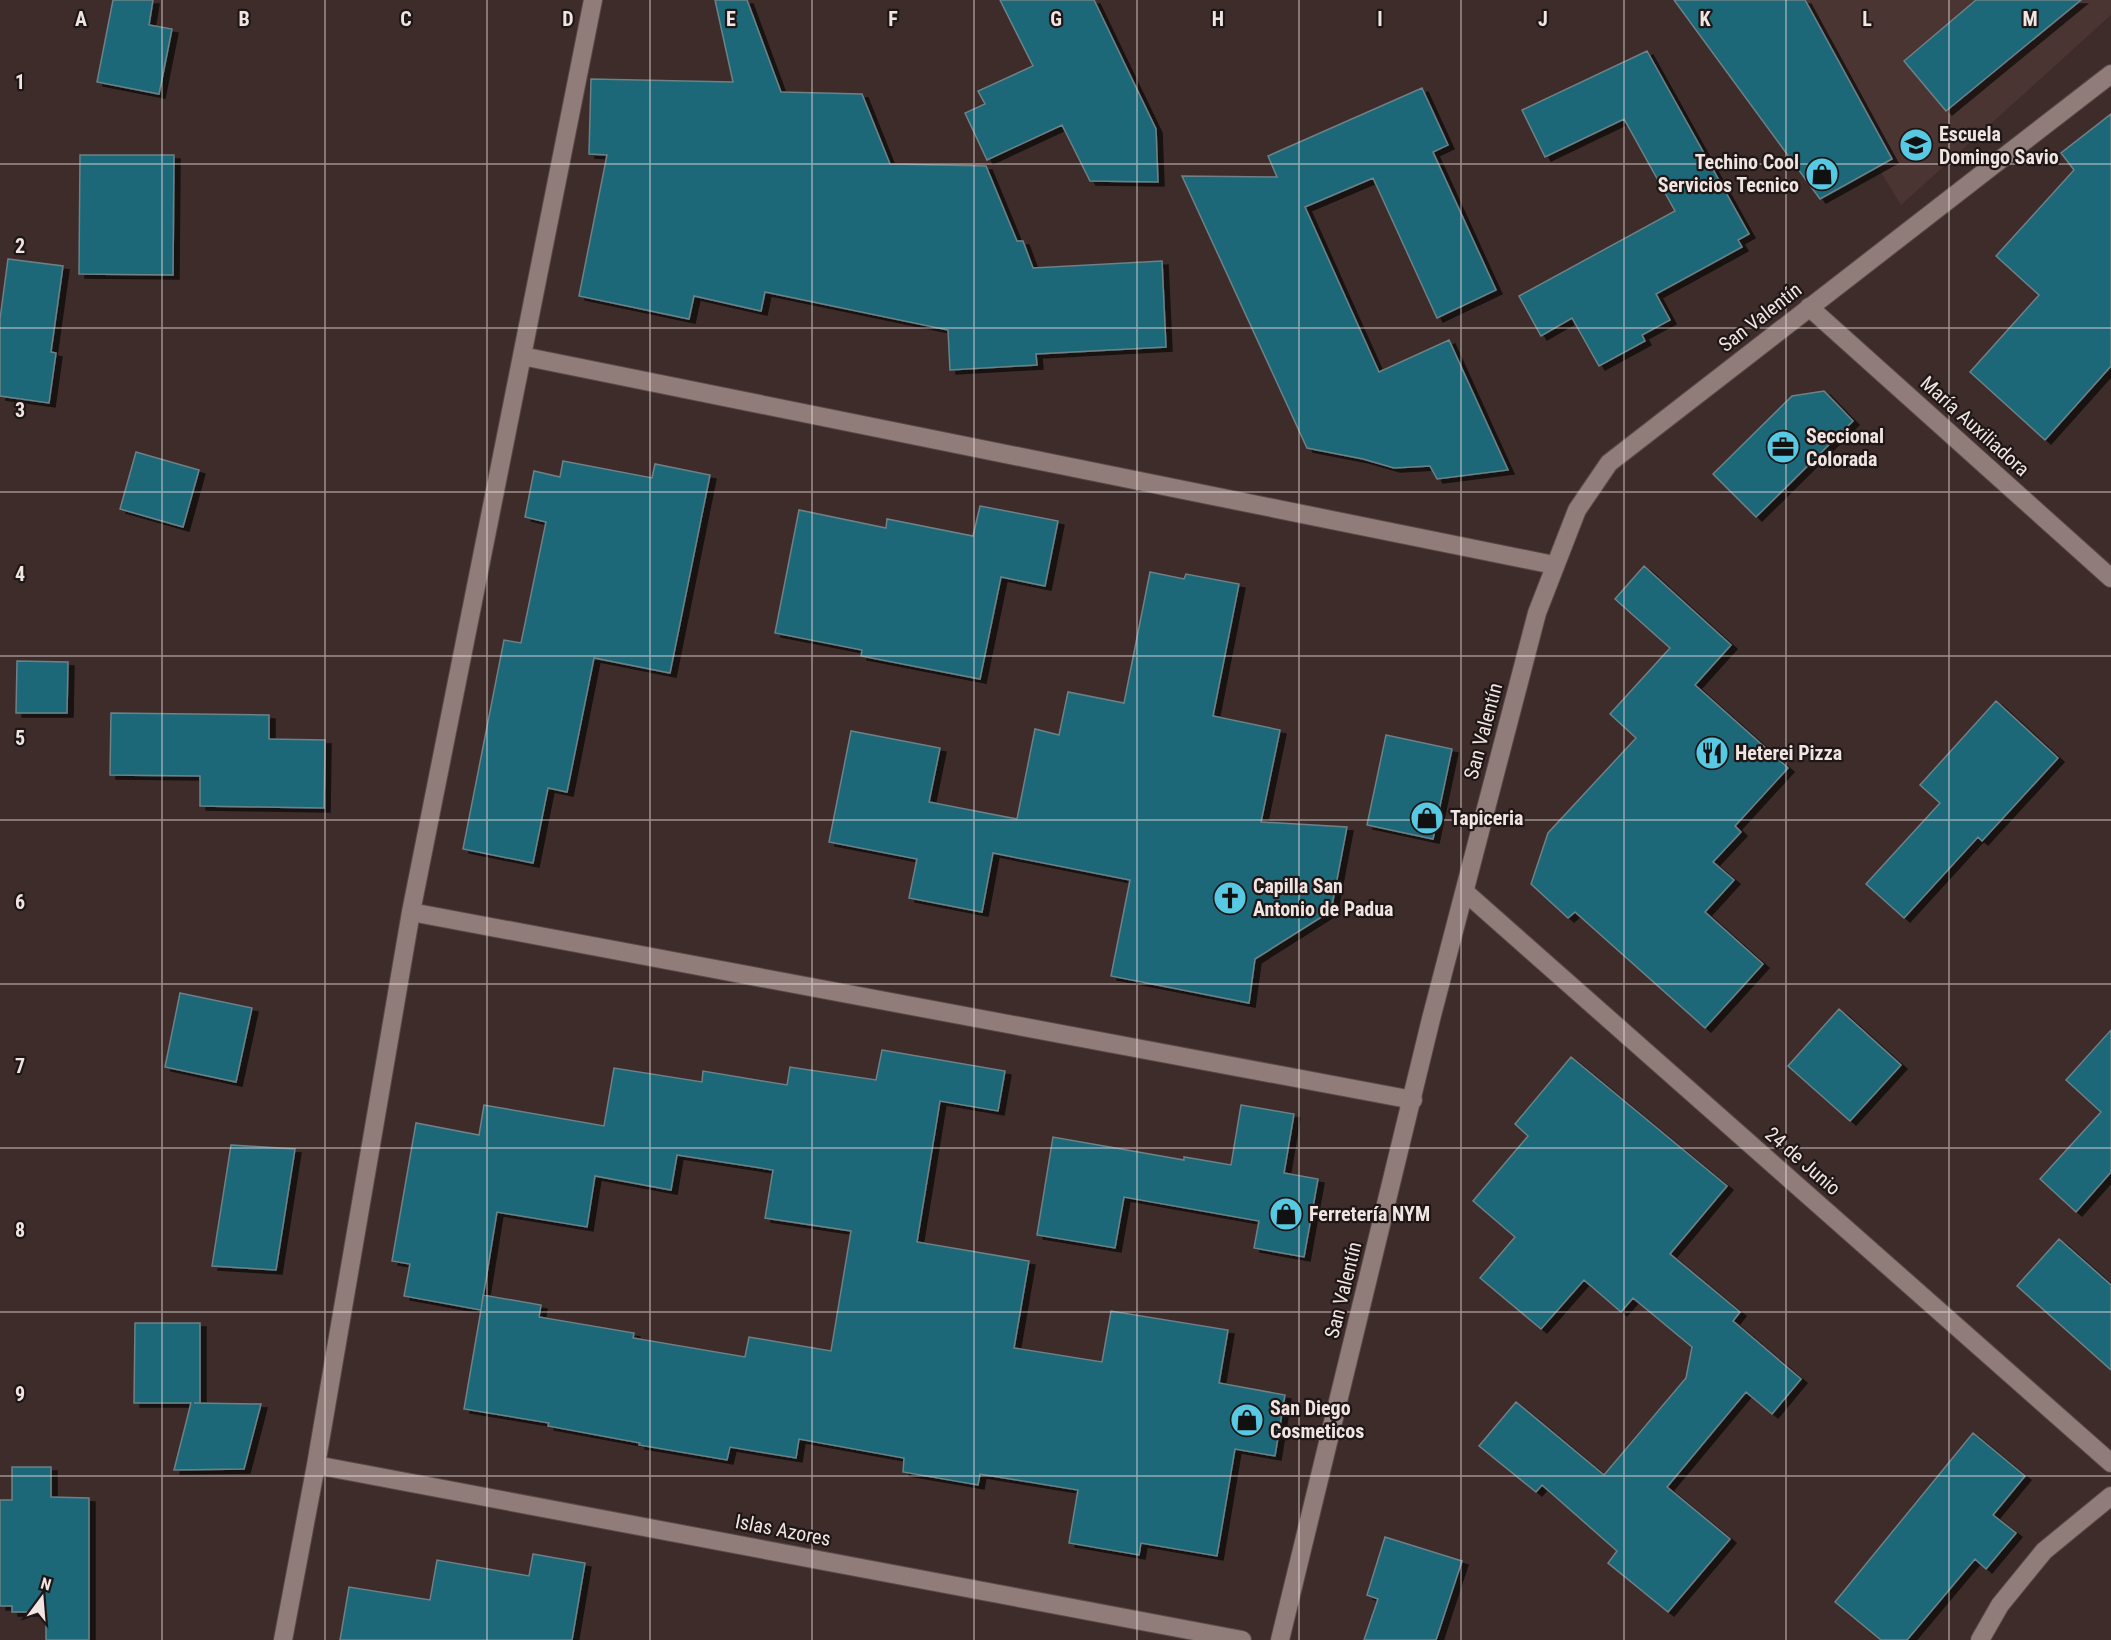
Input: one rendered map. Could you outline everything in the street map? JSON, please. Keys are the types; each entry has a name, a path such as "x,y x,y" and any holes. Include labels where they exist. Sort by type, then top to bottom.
{"street":[{"path":"283,1640 411,912 593,0"},
{"name":"San Valentín","path":"1280,1640 1431,1019 1538,614 1554,565 1577,510 1609,463 2111,74"},
{"name":"María Auxiliadora","path":"1809,307 2111,578"},
{"path":"522,356 1554,565"},
{"name":"24 de Junio","path":"1465,892 2111,1463"},
{"path":"411,912 1413,1100"},
{"name":"Islas Azores","path":"315,1465 1242,1640"},
{"path":"1980,1640 2000,1605 2044,1551 2111,1496"}],"shaded area":[{"name":"Escuela Domingo Savio","path":"1786,0 2111,0 2111,15 1901,205 1827,84"}],"building":[{"path":"113,0 153,0 149,25 172,29 159,94 97,82"},
{"path":"715,0 747,0 781,92 862,94 890,164 986,166 1017,241 1023,241 1033,268 1162,261 1166,347 1036,354 1037,365 950,370 948,330 765,292 761,311 694,296 689,319 579,296 607,155 589,154 591,79 733,82"},
{"path":"1000,0 1094,0 1156,129 1158,182 1090,181 1062,125 987,160 965,113 985,104 978,91 1033,66"},
{"path":"1674,0 1805,0 1892,159 1820,199"},
{"path":"1976,0 2081,0 1946,111 1904,61"},
{"path":"1647,51 1749,234 1738,240 1742,247 1656,294 1670,320 1642,335 1645,341 1599,366 1572,318 1541,336 1519,296 1675,211 1624,119 1545,157 1522,110"},
{"path":"1422,88 1448,145 1433,152 1496,290 1437,318 1373,178 1305,207 1379,372 1449,340 1508,470 1437,479 1430,466 1394,468 1363,459 1307,448 1182,176 1277,177 1268,156"},
{"path":"2111,114 2111,366 2045,440 1970,372 2039,295 1996,256 2074,170 2061,153"},
{"path":"80,155 174,155 173,275 79,274"},
{"path":"8,259 63,266 51,352 56,353 49,403 0,396 0,319"},
{"name":"Seccional Colorada","path":"1824,391 1853,421 1756,517 1713,474 1792,396"},
{"path":"136,452 199,470 183,527 120,509"},
{"path":"563,461 652,478 655,464 710,475 670,673 594,658 567,792 548,788 533,863 463,849 504,640 521,643 546,522 525,517 534,471 560,477"},
{"path":"980,506 1058,521 1045,586 1001,577 980,679 861,656 862,650 775,633 799,510 886,528 887,519 973,536"},
{"path":"1644,566 1731,645 1695,685 1788,768 1735,826 1741,832 1713,862 1734,880 1705,912 1763,964 1705,1028 1575,912 1568,918 1531,884 1548,833 1636,738 1610,714 1670,648 1615,599"},
{"path":"1150,572 1184,579 1186,574 1239,584 1213,716 1280,730 1261,822 1347,827 1331,911 1255,959 1249,1003 1111,976 1130,880 993,853 982,912 909,898 917,859 829,842 851,731 940,748 929,802 1017,819 1035,729 1059,735 1068,692 1124,703"},
{"path":"17,661 68,662 67,713 16,713"},
{"path":"1996,701 2058,758 1982,841 1978,837 1904,918 1866,884 1940,803 1920,785"},
{"path":"111,713 269,715 269,739 325,740 324,808 200,806 200,776 110,775"},
{"path":"1386,735 1452,749 1433,839 1367,825"},
{"path":"180,993 252,1008 236,1082 165,1067"},
{"path":"1839,1009 1901,1065 1850,1121 1788,1066"},
{"path":"2111,1030 2111,1172 2076,1212 2040,1179 2101,1112 2066,1080"},
{"path":"882,1050 1005,1071 998,1111 940,1101 917,1242 1029,1261 1014,1348 1102,1362 1111,1311 1228,1330 1219,1383 1285,1395 1275,1456 1235,1449 1217,1556 1141,1543 1139,1555 1069,1543 1078,1490 980,1474 978,1485 903,1472 904,1458 799,1439 796,1458 730,1447 727,1460 639,1445 640,1443 548,1426 549,1423 464,1409 481,1310 404,1296 410,1264 392,1261 416,1123 479,1135 484,1105 604,1126 614,1068 702,1082 703,1071 787,1085 790,1067 876,1080","holes":["677,1155 773,1170 765,1218 851,1231 831,1351 749,1337 745,1357 633,1338 634,1333 539,1317 541,1305 483,1295 497,1212 587,1227 595,1176 671,1190"]},
{"path":"1571,1057 1727,1186 1670,1254 1740,1312 1733,1321 1801,1379 1772,1414 1746,1392 1667,1487 1730,1539 1668,1612 1608,1563 1617,1551 1542,1485 1536,1492 1479,1446 1516,1402 1604,1475 1686,1378 1692,1347 1633,1298 1621,1312 1584,1280 1541,1329 1480,1278 1515,1237 1473,1201 1528,1136 1515,1124"},
{"path":"1241,1105 1294,1114 1284,1173 1318,1179 1304,1257 1254,1248 1259,1221 1124,1197 1115,1248 1037,1235 1053,1137 1184,1160 1184,1157 1231,1165"},
{"path":"231,1145 295,1149 276,1270 212,1266"},
{"path":"2059,1239 2111,1285 2111,1370 2017,1286"},
{"path":"135,1323 200,1323 200,1403 194,1403 261,1404 244,1469 174,1470 191,1403 134,1403"},
{"path":"1973,1433 2025,1476 1993,1515 2016,1533 1986,1569 1975,1559 1907,1640 1881,1640 1835,1602"},
{"path":"12,1467 51,1467 51,1497 89,1498 89,1640 46,1640 46,1612 12,1612 12,1606 0,1606 0,1500 12,1500"},
{"path":"1385,1537 1462,1561 1436,1640 1364,1640 1378,1599 1367,1595"},
{"path":"533,1554 585,1563 572,1640 340,1640 349,1587 430,1600 437,1560 529,1576"}],"place":[{"name":"Escuela Domingo Savio","path":"1916,145"},
{"name":"Techino Cool Servicios Tecnico","path":"1822,174"},
{"name":"Seccional Colorada","path":"1783,447"},
{"name":"Heterei Pizza","path":"1712,753"},
{"name":"Tapiceria","path":"1427,818"},
{"name":"Capilla San Antonio de Padua","path":"1230,898"},
{"name":"Ferretería NYM","path":"1286,1214"},
{"name":"San Diego Cosmeticos","path":"1247,1420"}]}
